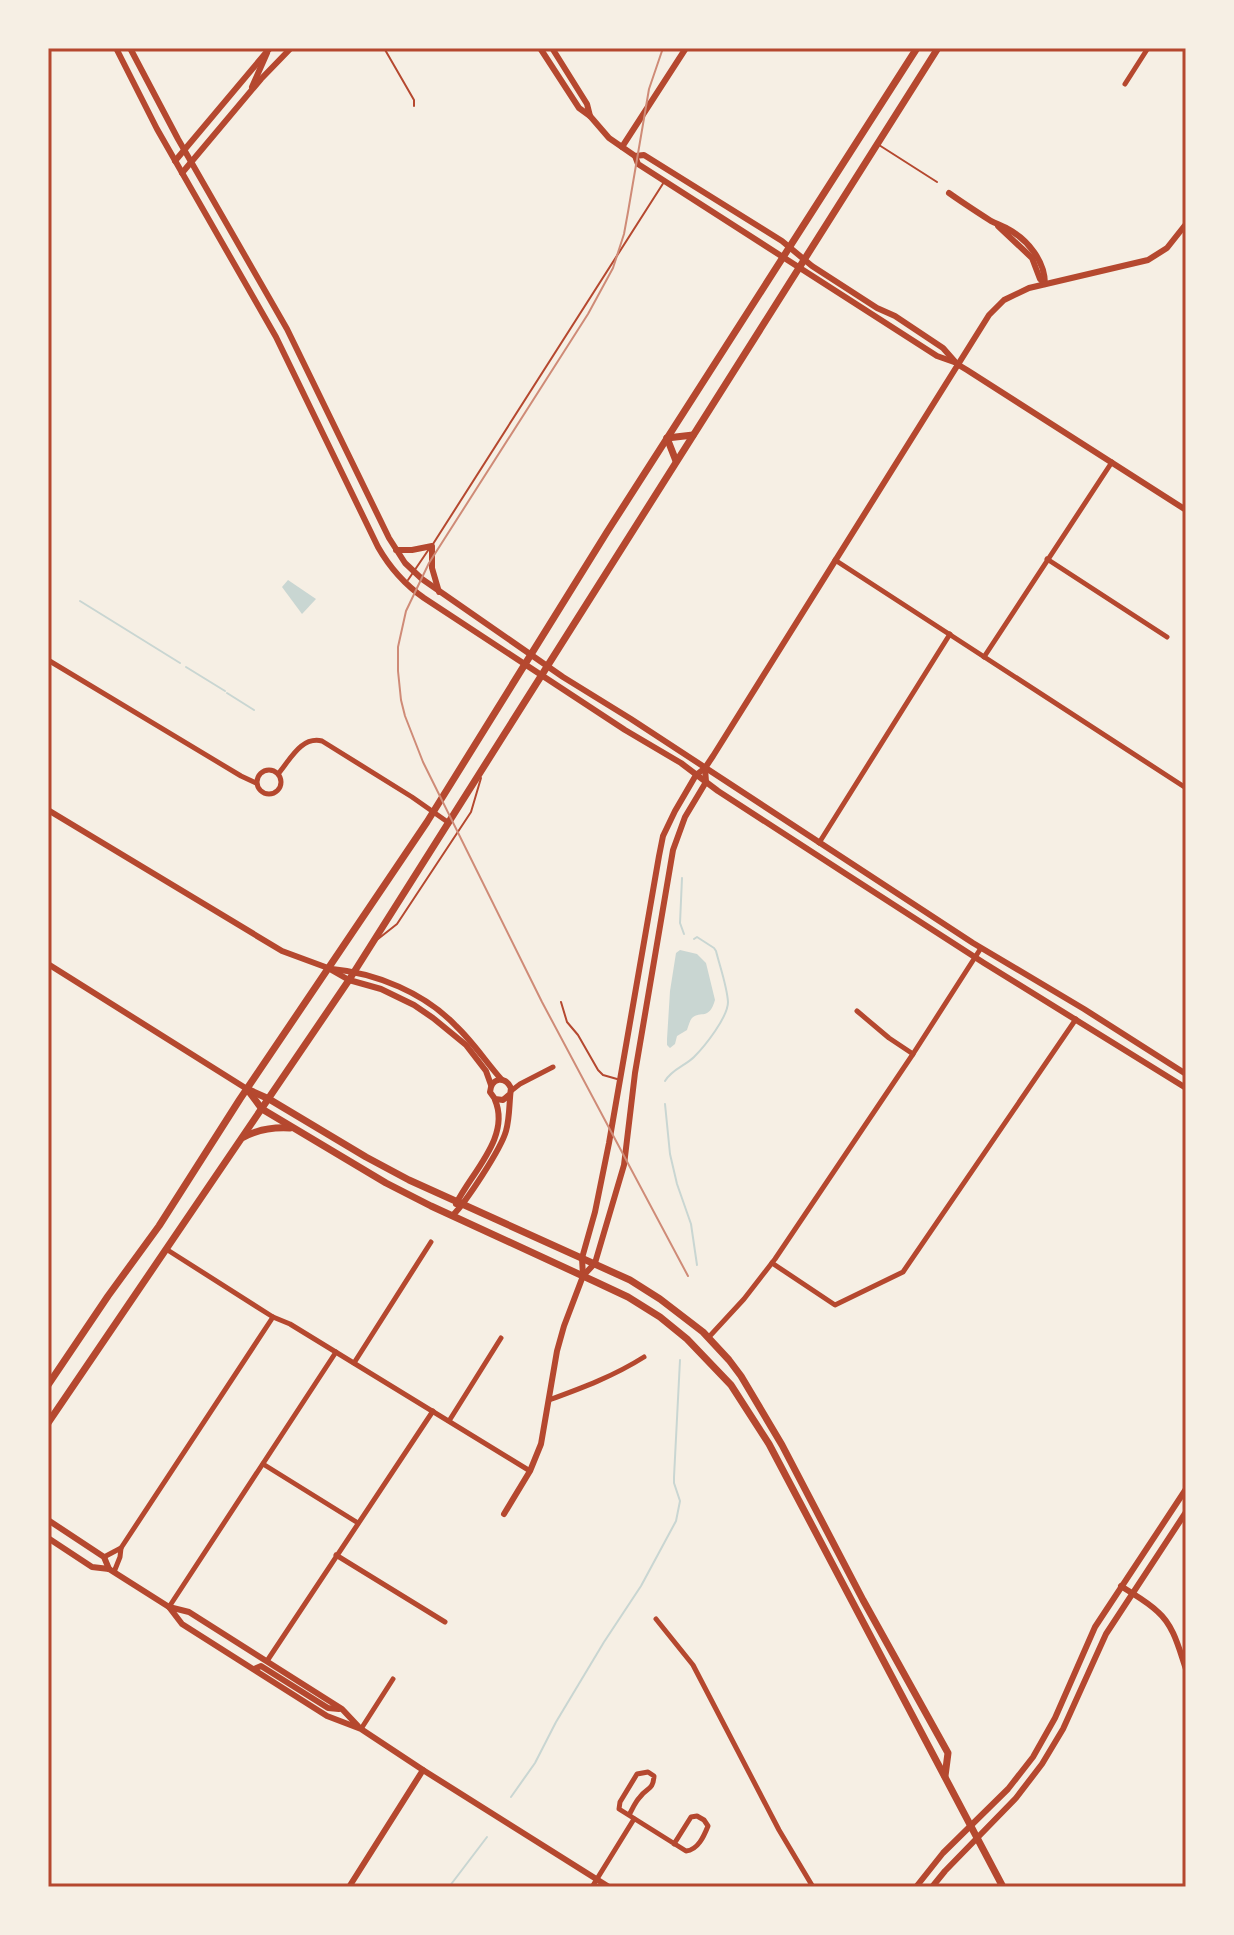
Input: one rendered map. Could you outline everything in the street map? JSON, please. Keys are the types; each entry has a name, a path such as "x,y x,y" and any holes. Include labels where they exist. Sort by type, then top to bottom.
{"main road":[{"path":"116,48 175,161 287,359 378,547 405,583 976,957 1186,1088"},
{"path":"130,48 300,355 396,550 414,572 547,665 819,843 981,948 1186,1074"},
{"path":"182,173 291,48"},
{"path":"540,48 579,108 607,136 635,156 638,164 783,257 802,264 937,356 957,364 1186,510"},
{"path":"552,48 587,104 590,116"},
{"path":"622,147 686,48"},
{"path":"48,1385 159,1226 433,812 530,653 917,48"},
{"path":"48,1423 355,971 938,48"},
{"path":"175,161 269,49"},
{"path":"249,93 269,49"},
{"path":"635,156 644,155 789,247 802,264"},
{"path":"949,193 995,224 1025,250 1045,284"},
{"path":"583,1276 582,1258 602,1178 621,1080 661,846 675,811 696,775 705,768 982,324 996,307 1013,295 1045,284 1148,260 1167,248 1186,224"},
{"path":"287,359 300,355"},
{"path":"667,438 693,435"},
{"path":"667,438 676,461"},
{"path":"396,550 432,546 432,568 439,592"},
{"path":"504,1514 530,1471 541,1444 564,1326 583,1276 595,1263 615,1200 624,1165 635,1073 673,850 685,817 706,782 705,768"},
{"path":"48,810 271,945 349,980 395,995 429,1015 459,1039 486,1071 490,1092 499,1108 497,1132 492,1144 453,1215"},
{"path":"48,964 247,1089 366,1157 459,1204 630,1280 660,1299 708,1338 741,1376 776,1434 948,1753 946,1780"},
{"path":"328,968 355,971 404,990 438,1011 455,1024 504,1080 510,1093 508,1123 503,1138 459,1204"},
{"path":"491,1085 504,1080"},
{"path":"247,1089 262,1109 386,1183 628,1297 660,1317 703,1354 731,1385 769,1444 1003,1887"},
{"path":"495,1099 503,1100 510,1093"},
{"path":"242,1138 268,1128 293,1128"},
{"path":"916,1887 943,1853 1008,1789 1033,1757 1055,1718 1095,1627 1186,1489"},
{"path":"932,1887 1016,1798 1042,1764 1063,1729 1106,1634 1186,1512"},
{"path":"48,1520 104,1557 112,1570"},
{"path":"48,1538 92,1567 112,1570 169,1607 189,1612 342,1709 361,1729"},
{"path":"1121,1586 1155,1608 1166,1620 1186,1669"},
{"path":"169,1607 182,1624 327,1716 361,1729 609,1887"},
{"path":"254,1669 261,1666 328,1708 342,1709"},
{"path":"349,1887 423,1770"}],"street":[{"path":"1125,84 1148,48"},
{"path":"984,657 1112,462"},
{"path":"1047,559 1167,637"},
{"path":"835,560 1186,788"},
{"path":"819,843 950,634"},
{"path":"48,660 256,783 263,793 271,794 278,789 280,777 274,771 265,770 256,783"},
{"path":"278,774 303,743 318,740 449,823"},
{"path":"708,1338 772,1263 981,948"},
{"path":"857,1011 913,1054"},
{"path":"772,1263 835,1305 903,1272 1076,1019"},
{"path":"510,1093 520,1084 553,1067"},
{"path":"504,1080 520,1084"},
{"path":"354,1363 431,1242"},
{"path":"166,1249 530,1471"},
{"path":"112,1570 120,1557 121,1548 273,1317"},
{"path":"449,1421 501,1338"},
{"path":"169,1607 336,1352"},
{"path":"549,1400 613,1375 644,1357"},
{"path":"267,1661 433,1411"},
{"path":"263,1464 358,1523"},
{"path":"104,1557 121,1548"},
{"path":"336,1555 445,1622"},
{"path":"656,1619 693,1665 779,1830 813,1887"},
{"path":"361,1729 393,1679"},
{"path":"592,1887 632,1817 641,1794 650,1790 653,1783 654,1776 648,1772 637,1774 619,1809 632,1817 674,1844 686,1851 695,1849 706,1832 707,1824 697,1816 691,1817 674,1844"}],"lane":[{"path":"384,48 414,100 414,106"},
{"path":"878,145 937,182"},
{"path":"405,583 432,546 665,181"},
{"path":"371,945 397,924 471,812 485,764"},
{"path":"561,1002 567,1022 600,1073 621,1080"}],"shaded area":[{"path":"288,580 316,599 302,614 282,587"},
{"path":"680,950 697,954 706,963 715,1000 710,1011 692,1018 687,1030 677,1036 670,1048 667,1039 670,991 676,953"}],"waterway":[{"path":"80,601 180,663"},
{"path":"186,667 225,691"},
{"path":"227,693 254,710"},
{"path":"682,878 680,923 684,934"},
{"path":"665,1081 704,1046 727,1008 726,990 716,951 697,937 694,939"},
{"path":"665,1104 670,1154 691,1224 697,1265"},
{"path":"511,1797 535,1763 556,1722 641,1586 676,1521 680,1501 674,1483 680,1360"},
{"path":"449,1887 487,1837"}],"railway":[{"path":"663,48 649,89 624,234 613,268 588,314 429,563 406,611 398,647 398,671 405,716 423,762 542,1002 688,1276"}]}
